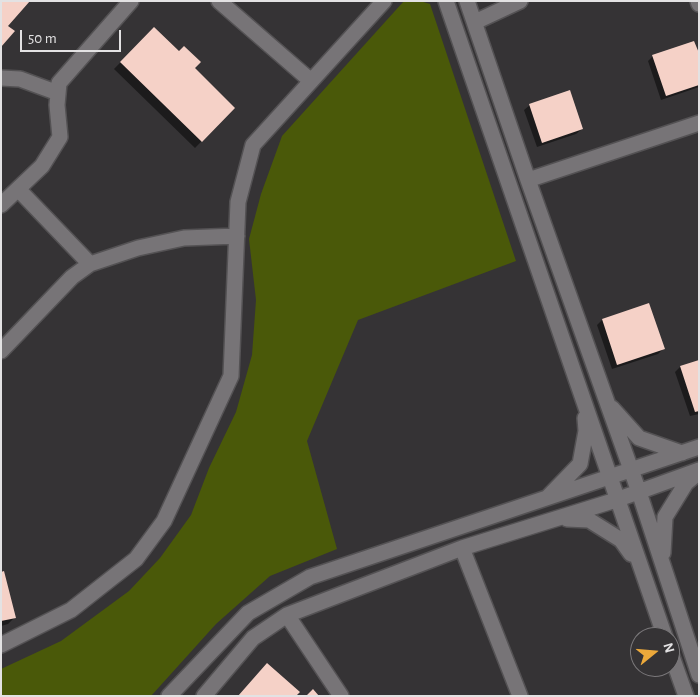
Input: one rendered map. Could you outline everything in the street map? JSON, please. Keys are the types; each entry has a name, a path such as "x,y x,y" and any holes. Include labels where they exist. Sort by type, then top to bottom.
{"street":[{"path":"1,205 42,166 60,137 59,83 131,1"},
{"path":"219,1 311,81"},
{"path":"1,645 71,610 136,559 164,521 231,376 238,202 253,145 384,1"},
{"path":"446,1 616,500 661,627"},
{"path":"467,1 528,180 639,492 699,675"},
{"path":"475,22 520,1"},
{"path":"1,78 20,78 58,93"},
{"path":"528,180 699,123"},
{"path":"18,189 90,264"},
{"path":"1,351 53,296 90,264 138,248 184,238 237,236"},
{"path":"607,402 639,438 682,453"},
{"path":"547,498 580,464 586,431 584,404"},
{"path":"169,696 248,613 310,577 699,447"},
{"path":"204,696 254,638 287,615 462,548 616,500 699,471"},
{"path":"662,562 665,517 686,483 699,471"},
{"path":"556,519 589,520 620,540 639,564"},
{"path":"462,548 520,696"},
{"path":"287,615 341,696"},
{"path":"679,677 686,696"}],"green space":[{"path":"404,1 420,1 430,4 516,261 358,320 307,441 337,549 270,576 216,624 151,696 1,696 1,669 61,641 129,591 160,558 191,515 209,468 236,412 252,355 256,300 249,239 261,194 282,136"}],"building":[{"path":"1,1 30,1 8,26 15,31 1,47"},
{"path":"154,27 179,51 184,46 201,62 195,68 235,108 202,142 120,62"},
{"path":"694,41 699,53 699,85 666,96 652,55"},
{"path":"570,90 583,129 542,143 529,104"},
{"path":"649,303 665,349 617,365 602,319"},
{"path":"699,360 699,411 695,412 680,366"},
{"path":"4,571 16,618 1,621 1,572"},
{"path":"267,663 300,692 296,696 238,696"},
{"path":"313,689 319,696 306,696"}]}
